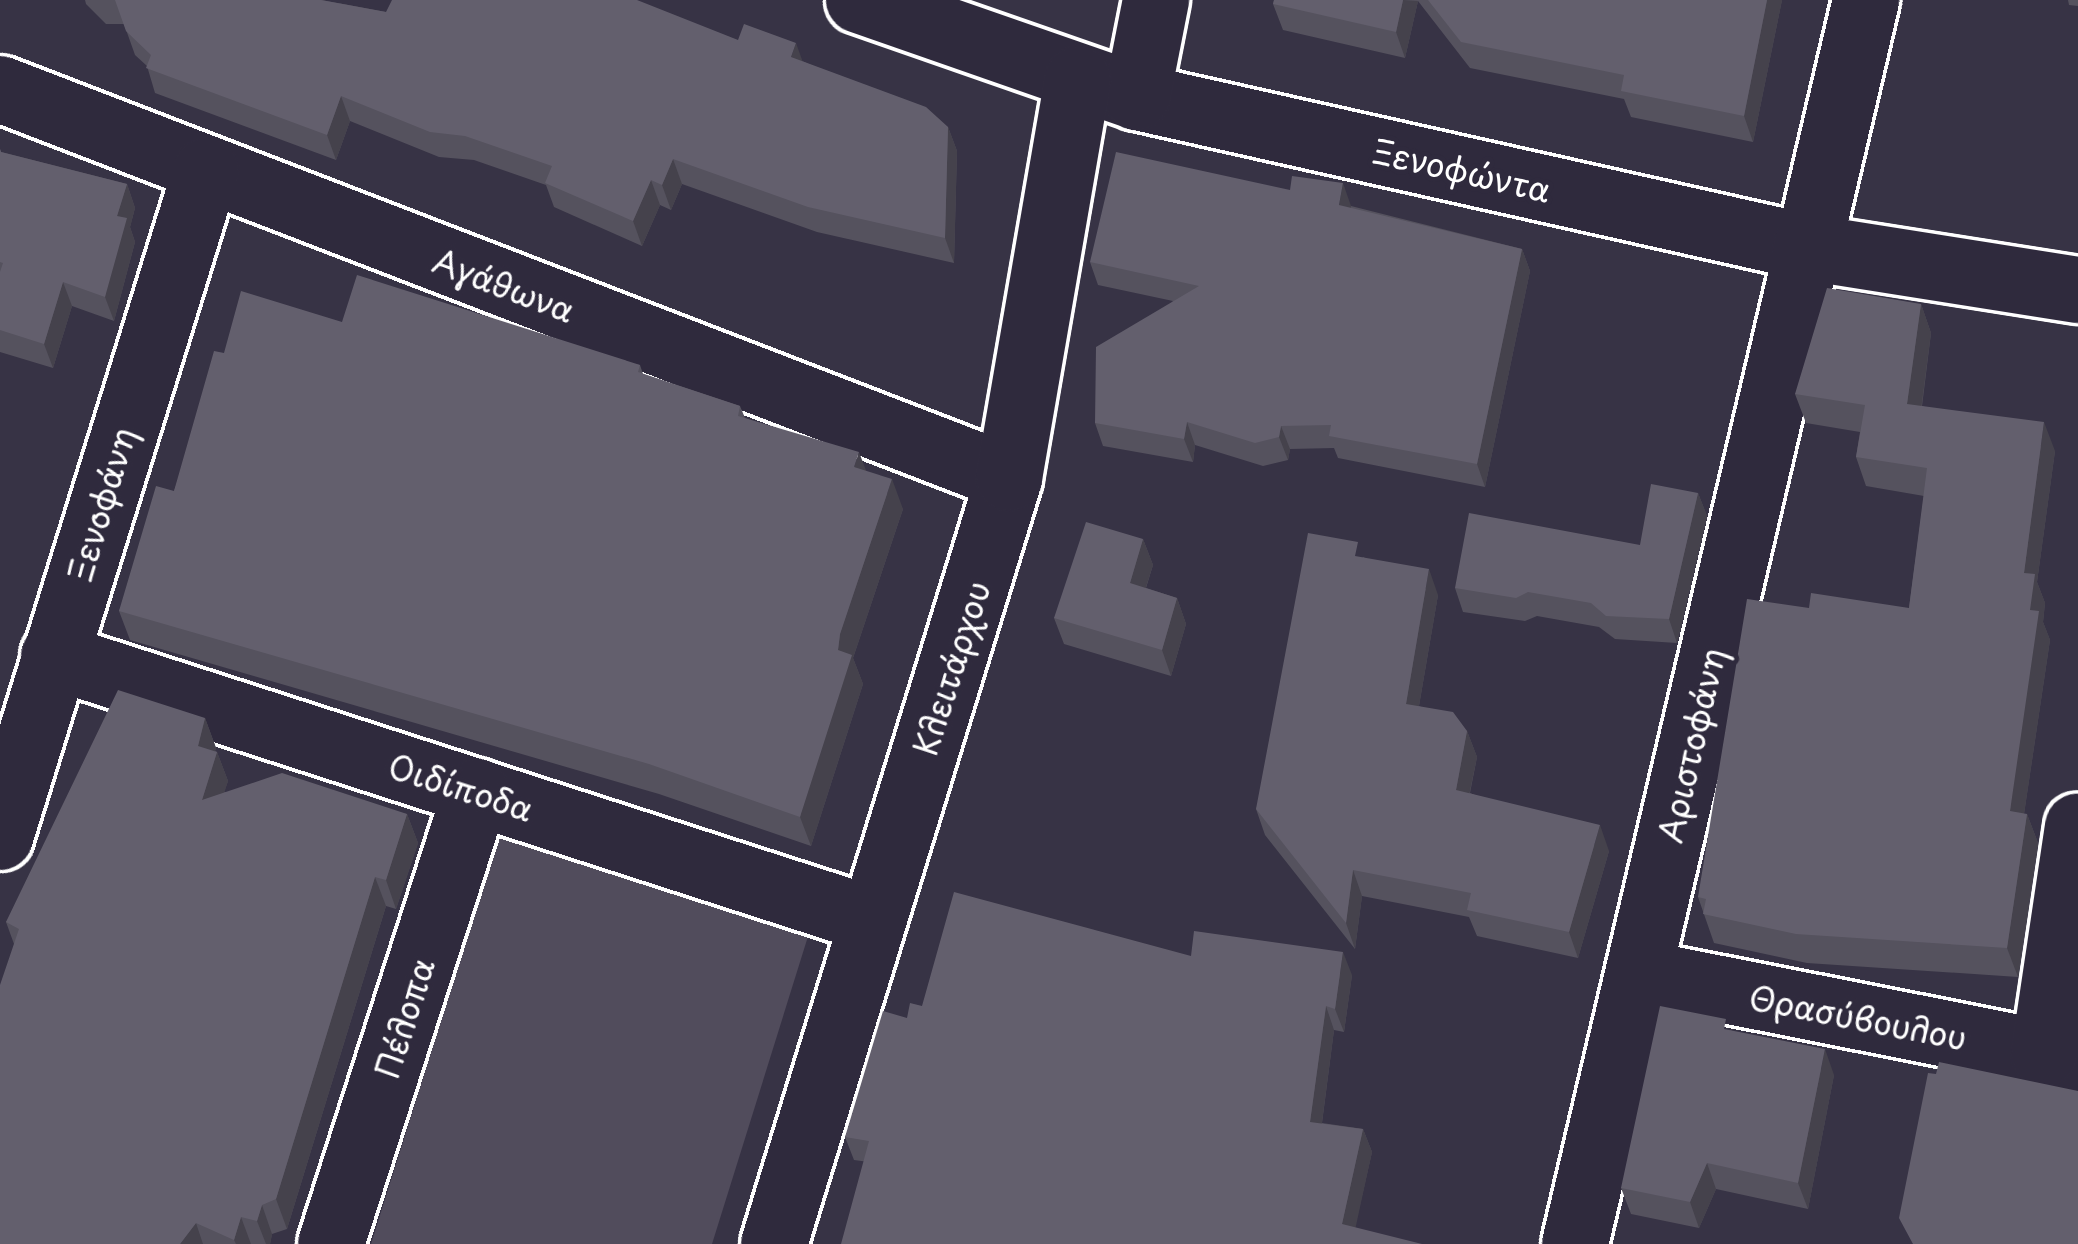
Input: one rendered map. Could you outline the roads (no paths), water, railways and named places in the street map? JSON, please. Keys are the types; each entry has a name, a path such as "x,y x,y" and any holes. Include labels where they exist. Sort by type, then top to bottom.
{"street":[{"name":"Ξενοφώντα","path":"859,0 1107,88 1806,247 2078,290"},
{"name":"Κλειτάρχου","path":"774,1244 869,920 1010,478 1107,88 1156,0"},
{"name":"Αριστοφάνη","path":"1575,1244 1806,247 1829,182 1866,0"},
{"name":"Αγάθωνα","path":"0,89 1010,478"},
{"name":"Ξενοφάνη","path":"0,837 206,171"},
{"name":"Οιδίποδα","path":"54,656 869,920"},
{"name":"Πέλοπα","path":"331,1244 476,792"},
{"path":"2061,1058 2078,827"},
{"name":"Θρασύβουλου","path":"1639,974 2061,1058"}]}
